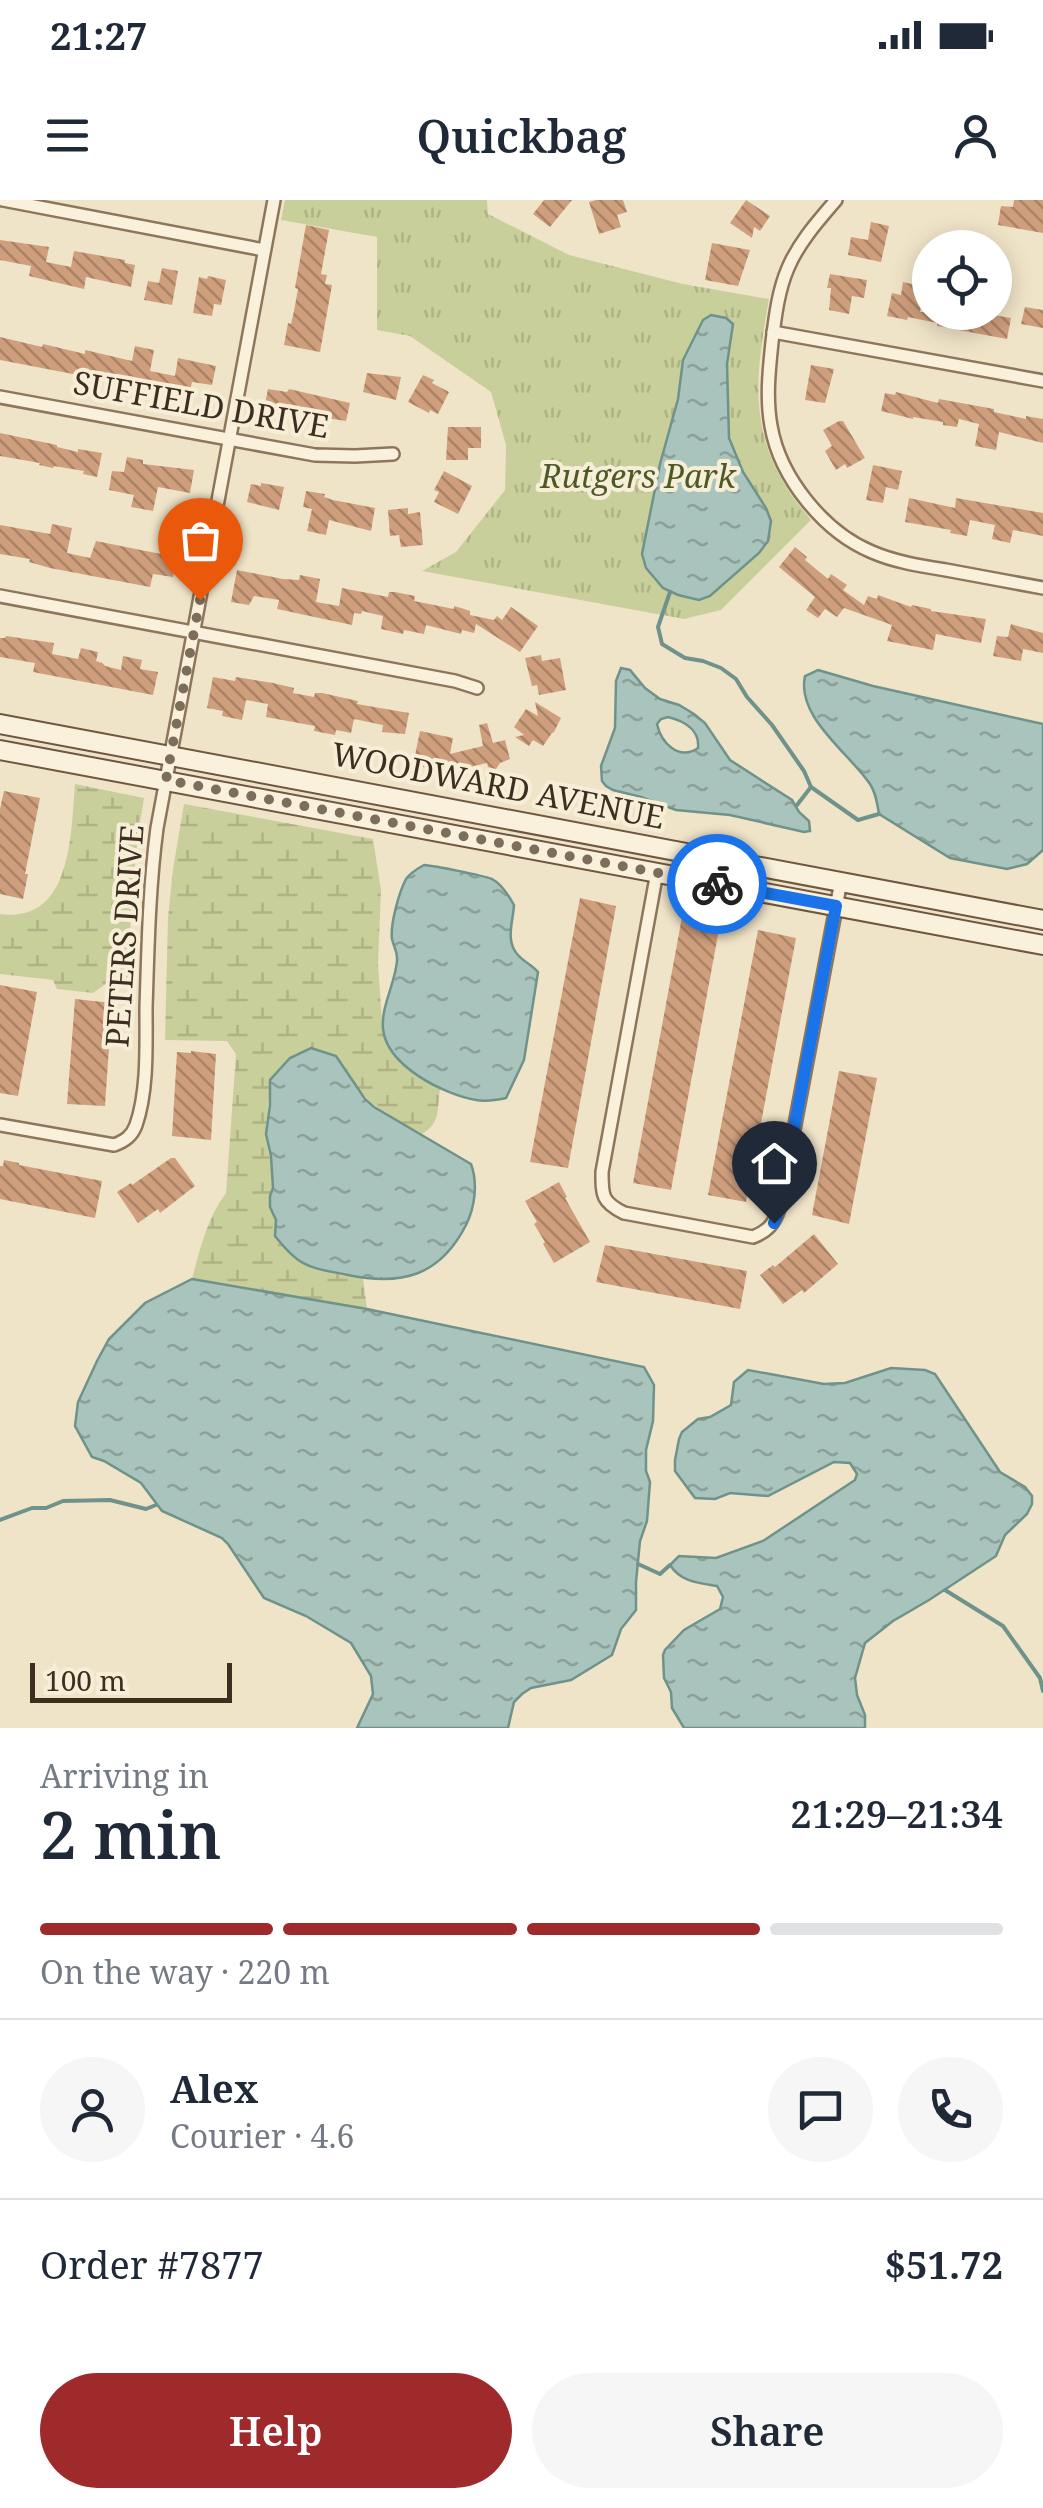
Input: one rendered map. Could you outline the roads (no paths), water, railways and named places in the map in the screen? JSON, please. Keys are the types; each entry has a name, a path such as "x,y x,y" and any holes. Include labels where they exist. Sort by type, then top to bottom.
{"street":[{"path":"3,200 264,250"},
{"name":"PETERS DRIVE","path":"0,1126 114,1145 131,1135 137,1122 143,1084 150,892 157,828 274,200"},
{"path":"836,200 804,238 788,269 773,332 767,391 771,429 796,486 820,515 870,552 902,562 1043,588"},
{"path":"773,332 1043,381"},
{"name":"SUFFIELD DRIVE","path":"0,397 326,456 393,454"},
{"path":"0,596 477,688"},
{"name":"WOODWARD AVENUE","path":"0,724 1043,920"},
{"name":"WOODWARD AVENUE","path":"0,750 1043,945"},
{"path":"656,872 602,1172 602,1193 606,1202 624,1213 753,1237 774,1223 779,1209 841,881"}],"water":[{"path":"711,315 733,324 727,364 729,438 771,521 768,541 759,553 710,596 699,600 663,588 646,568 642,554 678,399 683,360 703,320"},
{"path":"621,668 630,670 660,699 694,714 705,723 730,760 792,800 809,821 810,831 730,815 676,810 606,786 601,766 615,728 616,681","holes":["668,717 694,731 698,748 678,751 662,738 657,724"]},
{"path":"818,670 1043,724 1043,850 1027,864 1007,869 950,858 879,814 870,784 826,734 808,706 805,676"},
{"path":"424,865 478,875 499,884 514,905 514,950 538,972 524,1060 506,1098 476,1100 433,1085 405,1066 387,1042 383,1020 397,961 392,939 394,917 406,879"},
{"path":"311,1048 336,1056 374,1107 471,1164 475,1187 469,1218 444,1256 418,1273 386,1279 324,1270 292,1255 275,1236 276,1220 270,1207 271,1156 266,1134 270,1080 290,1058"},
{"path":"192,1279 367,1309 644,1367 654,1385 653,1421 646,1450 650,1482 647,1521 640,1541 636,1610 621,1629 612,1655 571,1680 531,1688 522,1694 514,1702 508,1728 357,1728 373,1694 371,1676 351,1643 306,1616 264,1598 222,1538 162,1511 141,1483 92,1457 75,1426 78,1402 109,1339 145,1303"},
{"path":"891,1368 935,1374 1000,1472 1032,1496 1027,1514 1005,1535 996,1556 865,1643 855,1678 865,1728 684,1728 672,1708 663,1655 684,1630 720,1609 723,1597 717,1586 685,1578 670,1565 679,1556 716,1558 763,1541 855,1480 857,1474 850,1463 834,1462 768,1496 730,1493 715,1499 695,1498 675,1471 682,1432 698,1419 731,1405 734,1382 748,1370 824,1384 845,1383"}],"waterway":[{"path":"670,592 658,627 662,644 685,658 721,668 736,679 804,771 811,787 858,820 879,814"},
{"path":"797,805 811,787"},
{"path":"0,1520 63,1501 110,1500 146,1509 156,1505"},
{"path":"638,1564 660,1574 670,1565"},
{"path":"945,1590 1003,1626 1040,1678 1043,1691"}],"park label":[{"name":"Rutgers Park","path":"638,477"}]}
